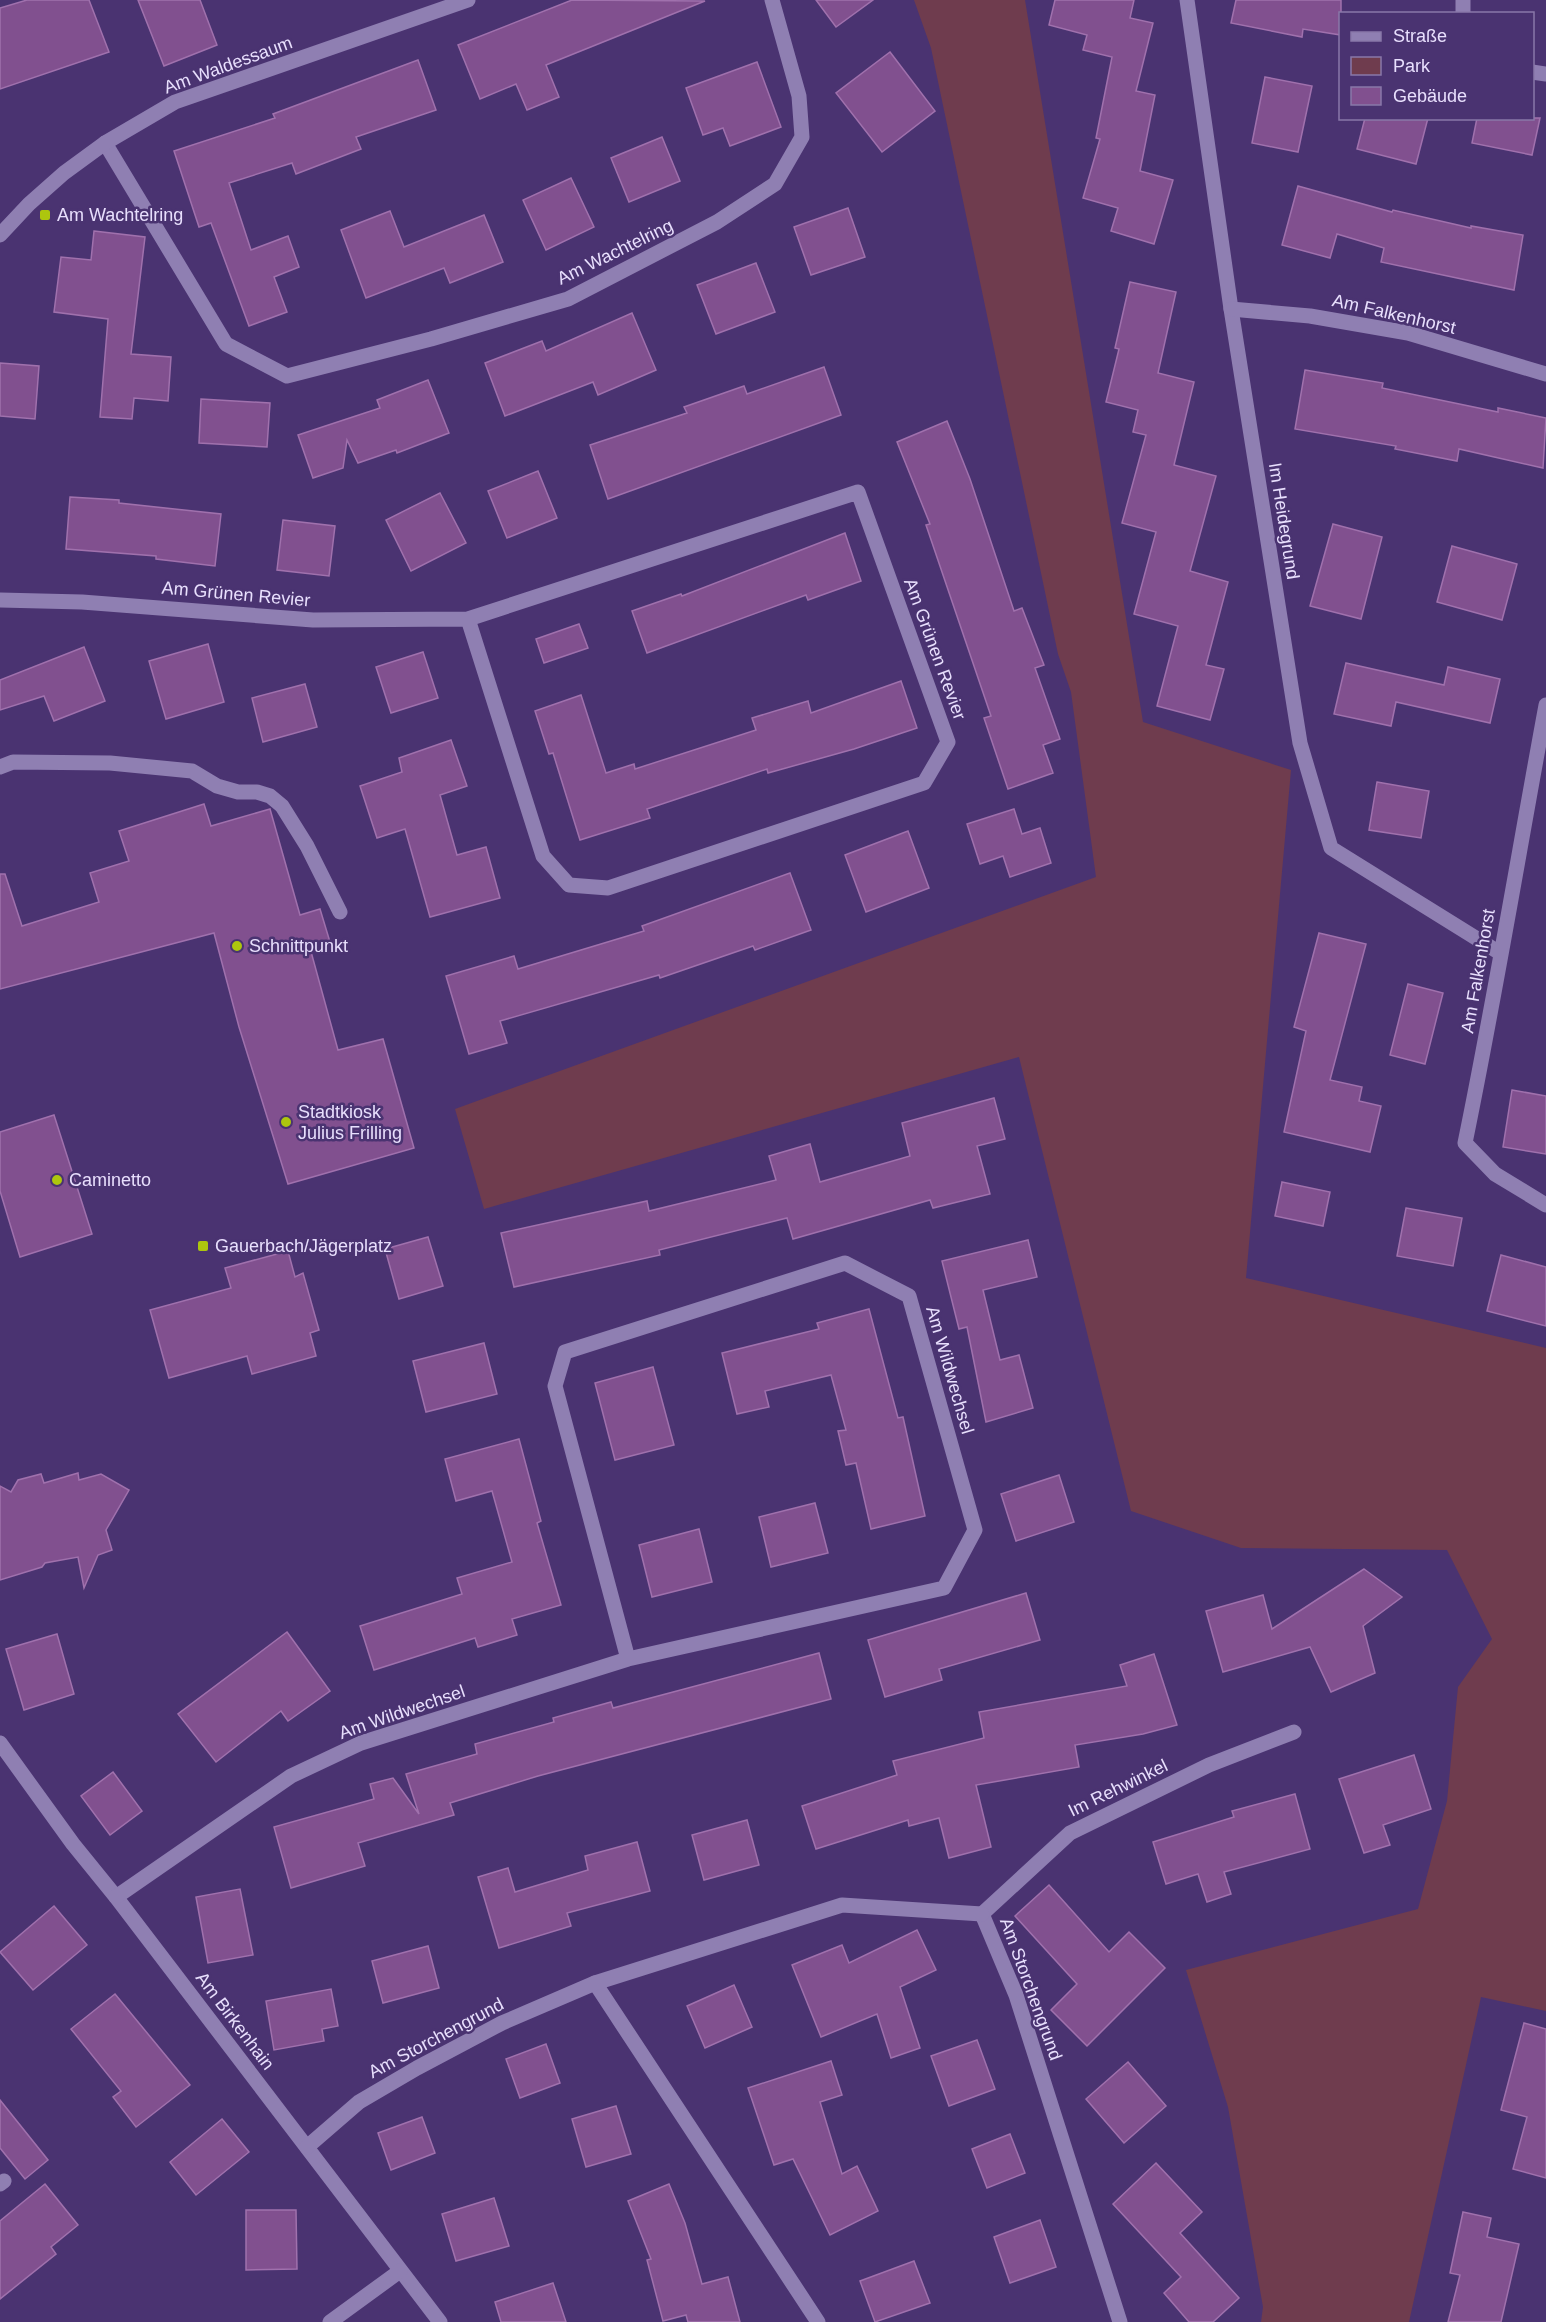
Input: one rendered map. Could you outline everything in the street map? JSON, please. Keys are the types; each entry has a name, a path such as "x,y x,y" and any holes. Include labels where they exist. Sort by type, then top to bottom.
{"street":[{"name":"Am Waldessaum","path":"0,235 37,196 105,143 175,102 468,0"},
{"name":"Am Wachtelring","path":"105,143 226,344 287,376 431,339 568,299 717,222 775,184 802,137 799,96 772,0"},
{"name":"Im Heidegrund","path":"1187,0 1231,309 1300,743 1331,848 1500,953"},
{"name":"Am Falkenhorst","path":"1231,309 1310,316 1408,333 1546,374"},
{"name":"Am Grünen Revier","path":"0,600 82,602 313,620 468,619 858,492 948,742 924,783 608,888 569,885 543,856 468,619"},
{"name":"Am Falkenhorst","path":"1546,705 1500,953 1490,1023 1465,1143 1496,1174 1546,1205"},
{"path":"0,767 14,762 110,763 192,771 218,786 238,792 257,792 270,796 282,806 307,846 340,912"},
{"name":"Am Wildwechsel","path":"116,1897 291,1776 362,1743 628,1659 944,1588 975,1530 909,1296 845,1263 566,1352 555,1386 628,1659"},
{"name":"Im Rehwinkel","path":"982,1914 1070,1833 1209,1765 1294,1732"},
{"name":"Am Birkenhain","path":"0,1743 73,1844 116,1897 440,2322"},
{"name":"Am Storchengrund","path":"307,2147 359,2102 417,2068 502,2023 595,1983 842,1905 982,1914 1016,1995 1120,2322"},
{"path":"595,1983 818,2322"},
{"path":"330,2322 400,2271"}],"green space":[{"path":"914,0 1025,0 1143,722 1291,770 1246,1278 1546,1348 1546,2011 1481,1997 1409,2322 1261,2322 1263,2307 1228,2107 1186,1970 1418,1909 1447,1801 1458,1687 1492,1639 1447,1550 1241,1548 1131,1511 1019,1057 484,1209 455,1109 1096,877 1071,692 1058,654 931,48"}],"building":[{"path":"27,0 89,0 109,52 0,89 0,8"},
{"path":"138,0 200,0 217,45 164,66"},
{"path":"572,0 705,1 546,65 559,97 527,110 516,84 480,99 458,45"},
{"path":"816,0 873,0 836,27"},
{"path":"1055,0 1134,0 1130,18 1153,23 1136,91 1155,95 1140,171 1173,180 1154,244 1111,231 1118,208 1083,198 1100,139 1096,138 1112,57 1083,50 1087,35 1049,25"},
{"path":"1236,0 1341,0 1339,35 1303,29 1302,37 1231,23"},
{"path":"890,52 935,111 882,152 836,93"},
{"path":"418,60 436,110 356,137 361,149 296,174 292,163 229,183 251,250 288,236 299,267 274,277 287,312 249,326 211,223 199,227 174,151 275,118 273,114"},
{"path":"757,62 781,127 730,146 723,128 703,135 686,88"},
{"path":"1265,77 1312,86 1298,152 1252,143"},
{"path":"1534,118 1540,118 1532,155 1472,143 1477,120 1534,120"},
{"path":"1364,120 1427,120 1416,164 1357,149"},
{"path":"662,137 680,181 629,202 611,158"},
{"path":"571,178 594,227 546,250 523,200"},
{"path":"1298,186 1392,212 1393,210 1471,228 1471,226 1523,235 1514,290 1381,262 1384,248 1337,234 1330,258 1282,245"},
{"path":"848,208 865,257 811,275 794,227"},
{"path":"390,211 404,247 484,215 503,262 450,283 444,268 366,298 341,230"},
{"path":"94,231 145,237 131,354 171,357 168,401 134,398 132,419 100,417 108,319 54,312 61,257 91,260"},
{"path":"756,263 775,312 716,334 697,285"},
{"path":"1130,282 1176,292 1158,373 1194,382 1174,465 1216,476 1190,571 1228,582 1206,665 1224,669 1210,720 1157,706 1178,626 1134,614 1156,532 1122,523 1146,435 1133,432 1138,410 1106,402 1119,349 1115,348"},
{"path":"632,313 656,370 598,395 593,382 505,416 485,363 542,341 546,351"},
{"path":"0,363 39,366 35,419 0,416"},
{"path":"824,367 841,415 608,499 590,445 687,413 684,407 744,386 747,394"},
{"path":"1305,370 1383,383 1382,388 1498,412 1498,408 1546,418 1543,468 1459,449 1457,461 1395,449 1396,446 1295,429"},
{"path":"428,380 449,433 397,453 396,450 358,463 347,440 343,468 313,478 298,435 380,408 377,400"},
{"path":"201,399 270,403 267,447 199,443"},
{"path":"947,421 970,479 1014,611 1022,608 1044,665 1035,668 1060,739 1043,745 1053,773 1008,789 984,718 991,716 926,525 930,524 897,442"},
{"path":"538,471 557,518 507,538 488,491"},
{"path":"440,493 466,543 411,571 386,520"},
{"path":"70,497 119,500 119,503 221,514 215,566 156,559 156,556 66,549"},
{"path":"283,520 335,526 329,576 277,570"},
{"path":"1333,524 1382,537 1361,619 1310,606"},
{"path":"845,533 861,581 808,600 806,595 647,653 632,611 681,594 682,596"},
{"path":"1452,546 1517,564 1502,620 1437,602"},
{"path":"579,624 588,648 544,663 536,639"},
{"path":"208,644 224,702 166,719 149,661"},
{"path":"84,647 105,701 54,721 44,696 0,710 0,680"},
{"path":"423,652 438,698 391,713 376,667"},
{"path":"1346,663 1444,685 1448,667 1500,679 1490,723 1396,702 1391,726 1334,714"},
{"path":"901,681 917,728 854,749 768,773 767,769 647,809 650,818 580,840 553,753 549,754 535,711 581,695 606,773 634,764 635,769 756,730 752,718 808,701 811,713"},
{"path":"305,684 317,727 263,742 252,698"},
{"path":"451,740 467,786 440,795 457,855 486,847 500,898 430,917 405,829 377,838 360,786 402,772 399,758"},
{"path":"1377,782 1429,791 1421,838 1369,830"},
{"path":"204,804 211,826 270,809 300,915 320,909 330,942 310,948 338,1050 383,1039 414,1148 288,1184 239,1027 214,933 0,989 0,874 5,874 22,926 99,902 90,873 129,861 119,831"},
{"path":"1014,809 1022,834 1040,828 1051,863 1010,877 1003,856 980,864 967,824"},
{"path":"908,831 929,888 866,912 845,855"},
{"path":"790,873 811,930 755,950 753,946 660,978 659,975 500,1021 507,1043 469,1054 446,976 514,956 518,969 644,931 642,926"},
{"path":"1319,933 1366,944 1330,1080 1362,1087 1359,1101 1381,1106 1370,1152 1284,1132 1306,1031 1294,1027"},
{"path":"1408,984 1443,993 1425,1064 1390,1055"},
{"path":"1512,1090 1546,1096 1546,1154 1503,1147"},
{"path":"994,1098 1005,1139 977,1146 990,1194 933,1208 930,1200 793,1239 787,1218 659,1250 660,1255 514,1287 501,1233 647,1201 649,1211 776,1180 769,1156 810,1144 820,1182 910,1156 902,1123"},
{"path":"54,1115 92,1234 20,1257 0,1191 0,1132"},
{"path":"1282,1182 1330,1192 1323,1226 1275,1216"},
{"path":"1406,1208 1462,1218 1453,1266 1397,1256"},
{"path":"428,1237 443,1286 399,1299 385,1249"},
{"path":"1028,1240 1037,1277 983,1290 1000,1360 1019,1355 1033,1408 986,1422 967,1327 959,1329 942,1261"},
{"path":"288,1251 295,1277 303,1273 319,1330 310,1333 316,1356 252,1374 247,1356 169,1378 150,1310 231,1288 225,1268"},
{"path":"1501,1255 1546,1267 1546,1326 1487,1311"},
{"path":"869,1309 898,1418 903,1417 925,1516 871,1529 856,1463 846,1465 838,1431 846,1430 831,1375 765,1391 769,1407 737,1414 722,1353 819,1329 817,1323"},
{"path":"484,1343 497,1394 426,1412 413,1361"},
{"path":"653,1367 674,1445 615,1460 595,1383"},
{"path":"519,1439 541,1521 537,1523 561,1605 512,1619 517,1635 478,1647 475,1638 374,1670 360,1626 462,1594 457,1578 512,1562 492,1491 456,1501 445,1459"},
{"path":"78,1473 79,1480 101,1474 129,1490 106,1530 112,1550 98,1555 84,1588 78,1557 45,1563 42,1567 0,1580 0,1486 11,1492 18,1480 41,1474 44,1483"},
{"path":"1059,1475 1074,1522 1016,1541 1001,1494"},
{"path":"815,1503 828,1553 771,1567 759,1517"},
{"path":"699,1529 712,1582 652,1597 639,1545"},
{"path":"1364,1569 1402,1597 1363,1626 1375,1673 1331,1692 1310,1647 1223,1672 1206,1611 1263,1595 1272,1629"},
{"path":"1026,1593 1040,1640 939,1669 942,1680 885,1697 868,1640"},
{"path":"287,1632 330,1691 288,1721 281,1711 216,1762 178,1714"},
{"path":"57,1634 74,1694 24,1710 6,1649"},
{"path":"819,1653 831,1699 538,1776 450,1803 454,1815 358,1843 365,1866 291,1888 274,1827 374,1799 370,1784 393,1778 419,1814 406,1774 477,1754 475,1744 554,1722 553,1718 611,1702 613,1708"},
{"path":"1154,1654 1177,1725 1143,1734 1075,1745 1079,1767 976,1785 991,1847 949,1858 939,1818 909,1826 908,1820 816,1849 802,1806 897,1775 893,1761 984,1738 979,1712 1127,1686 1120,1665"},
{"path":"1414,1755 1431,1809 1383,1825 1390,1845 1364,1853 1339,1779"},
{"path":"113,1772 142,1811 110,1835 81,1796"},
{"path":"1295,1794 1310,1849 1224,1872 1231,1894 1207,1902 1198,1874 1166,1884 1153,1842 1234,1817 1232,1811"},
{"path":"747,1820 759,1865 704,1880 692,1835"},
{"path":"637,1842 650,1891 567,1913 571,1926 499,1948 478,1877 508,1868 515,1892 588,1870 585,1856"},
{"path":"1049,1885 1109,1952 1129,1932 1165,1968 1087,2046 1051,2010 1077,1984 1015,1916"},
{"path":"240,1889 253,1955 208,1963 196,1897"},
{"path":"54,1906 87,1945 33,1990 0,1952"},
{"path":"917,1930 936,1970 900,1987 920,2048 891,2058 877,2014 821,2037 792,1965 842,1945 849,1963"},
{"path":"428,1946 439,1988 383,2003 372,1961"},
{"path":"734,1985 752,2027 705,2048 687,2006"},
{"path":"331,1989 338,2026 322,2029 324,2041 274,2050 266,2001"},
{"path":"115,1994 190,2085 136,2127 113,2097 121,2091 71,2029"},
{"path":"1524,2023 1546,2029 1546,2178 1513,2169 1527,2117 1501,2110"},
{"path":"977,2040 995,2089 949,2106 931,2056"},
{"path":"546,2044 560,2083 520,2098 506,2059"},
{"path":"831,2061 842,2095 820,2102 842,2174 857,2166 878,2211 830,2235 793,2159 774,2165 748,2088"},
{"path":"1128,2062 1166,2106 1124,2143 1086,2099"},
{"path":"0,2100 48,2160 25,2179 0,2148"},
{"path":"616,2106 631,2154 586,2167 572,2119"},
{"path":"422,2117 435,2153 391,2170 378,2133"},
{"path":"222,2119 249,2152 196,2195 170,2162"},
{"path":"1010,2134 1025,2173 987,2188 972,2149"},
{"path":"1156,2163 1202,2212 1180,2233 1239,2298 1213,2322 1189,2322 1164,2293 1181,2277 1113,2204"},
{"path":"45,2184 78,2225 51,2247 56,2254 0,2299 0,2221"},
{"path":"669,2184 685,2223 702,2284 728,2277 740,2322 688,2322 686,2315 663,2321 647,2260 651,2259 628,2201"},
{"path":"494,2198 509,2246 456,2261 442,2214"},
{"path":"246,2210 296,2210 297,2269 246,2270"},
{"path":"1463,2212 1491,2218 1487,2237 1519,2244 1501,2322 1448,2322 1460,2275 1450,2273"},
{"path":"1040,2220 1056,2267 1010,2283 994,2237"},
{"path":"914,2261 930,2303 875,2322 860,2281"},
{"path":"553,2283 566,2322 501,2322 495,2302"}],"place":[{"name":"Am Wachtelring","path":"45,215"},
{"name":"Schnittpunkt","path":"237,946"},
{"name":"Stadtkiosk Julius Frilling","path":"286,1122"},
{"name":"Caminetto","path":"57,1180"},
{"name":"Gauerbach/Jägerplatz","path":"203,1246"}]}
